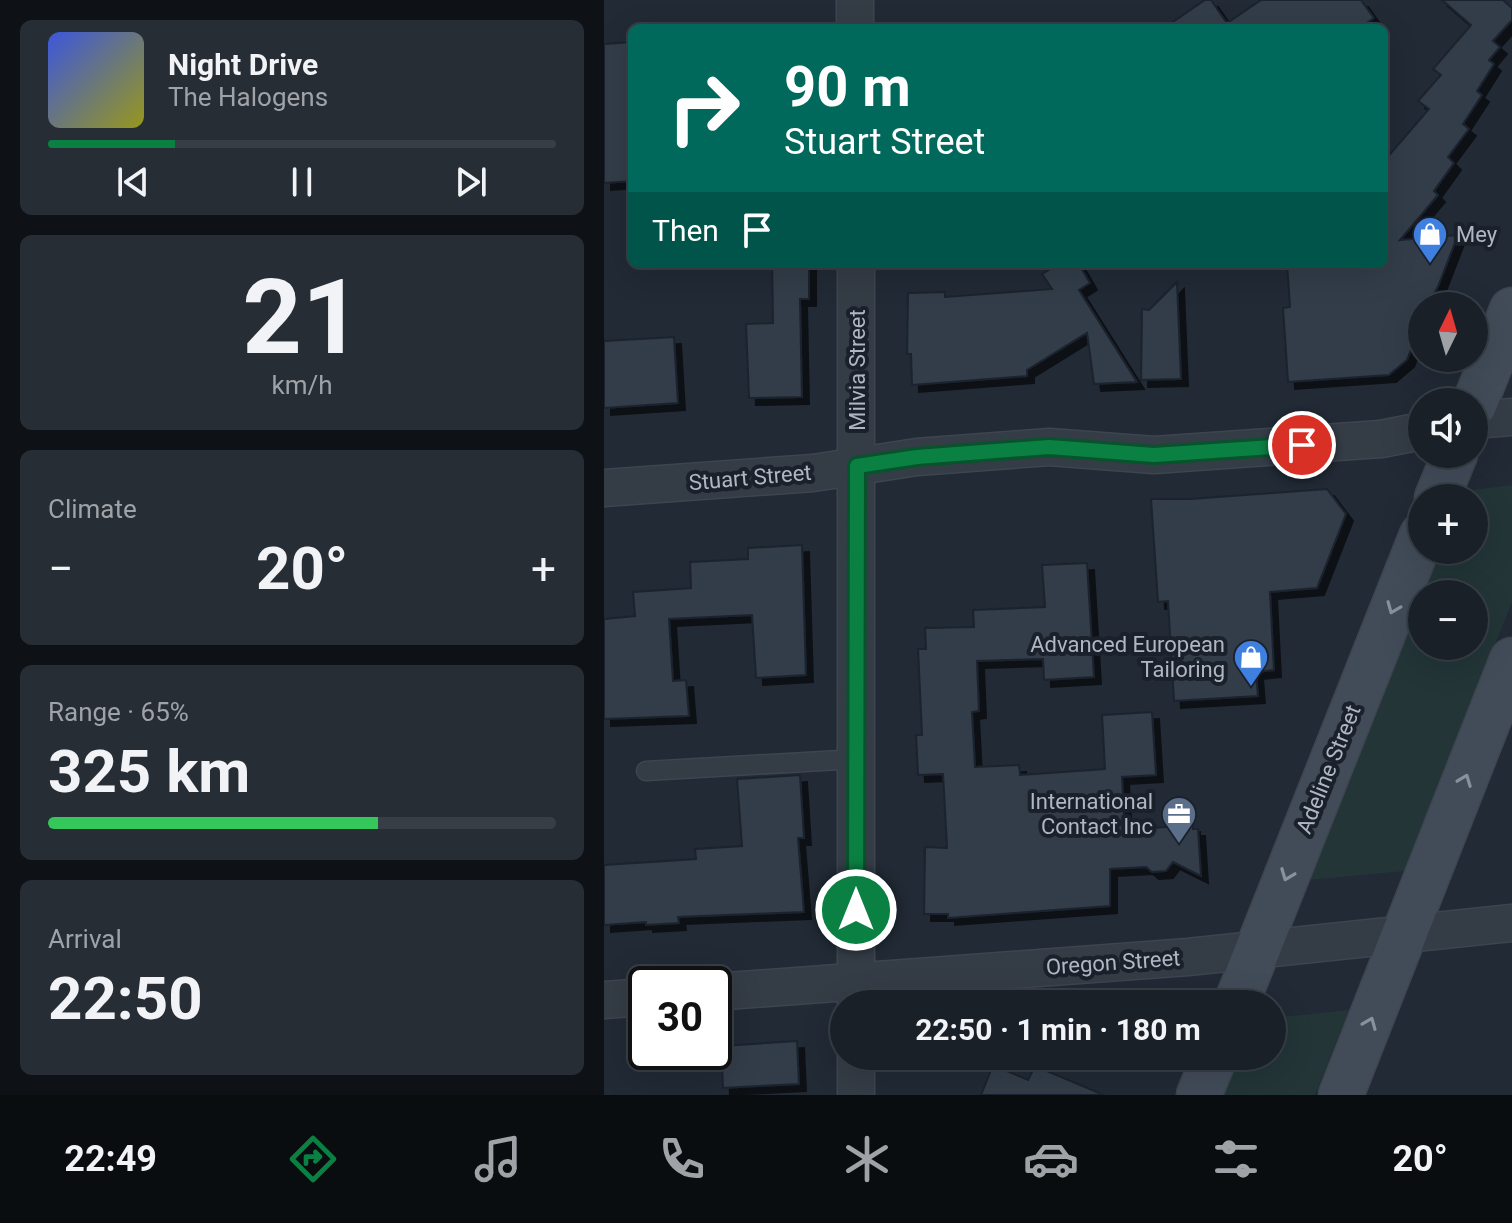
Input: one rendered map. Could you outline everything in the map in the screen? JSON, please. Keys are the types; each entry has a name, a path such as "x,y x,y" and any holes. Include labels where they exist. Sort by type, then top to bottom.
{"main road":[{"path":"1481,388 1512,310"},
{"name":"Adeline Street","path":"1242,990 1411,564"},
{"path":"1341,1095 1512,660"},
{"path":"1199,1095 1209,1070"}],"street":[{"path":"855,0 855,24"},
{"name":"Milvia Street","path":"856,268 856,990"},
{"path":"1488,419 1512,417"},
{"name":"Stuart Street","path":"604,488 813,473 917,457 1049,447 1154,455 1381,439 1408,434"},
{"name":"Oregon Street","path":"883,990 1512,923"},
{"name":"Oregon Street","path":"732,992 830,993"},
{"path":"604,1000 628,998"},
{"path":"856,1070 856,1095"}],"lane":[{"path":"646,771 857,759"}],"shaded area":[{"path":"1512,485 1512,602 1405,871 1308,880 1408,632 1408,660 1488,660 1488,580 1429,580 1435,564 1488,564 1488,488"},
{"path":"1349,1010 1315,1095 1221,1095 1231,1070 1286,1070 1286,1017"}],"building":[{"path":"1205,0 1211,0 1227,23 1261,0 1361,0 1374,18 1365,24 1170,24"},
{"path":"1442,0 1503,0 1512,8 1512,20 1493,41 1500,47 1489,60 1494,64 1477,91 1482,95 1463,124 1469,129 1448,157 1454,163 1434,191 1438,195 1400,240 1458,235 1435,292 1408,292 1407,360 1389,375 1288,382 1283,308 1290,307 1287,268 1388,268 1388,156 1429,109 1418,101 1441,75 1433,69 1471,25"},
{"path":"628,42 628,181 604,183 604,44"},
{"path":"772,268 809,268 809,299 800,299 802,397 749,398 746,324 773,323"},
{"path":"1052,268 1081,268 1090,283 1079,290 1137,382 1094,384 1087,333 1027,370 1027,376 912,385 911,354 907,354 908,293 945,292 945,297 1052,289 1042,274"},
{"path":"1177,282 1181,379 1141,380 1142,309 1149,310"},
{"path":"674,337 678,403 604,408 604,341"},
{"path":"1327,489 1346,514 1317,588 1270,592 1274,670 1256,672 1258,696 1174,701 1168,601 1158,602 1151,499"},
{"path":"802,545 806,675 756,678 752,615 669,619 673,681 686,680 689,716 604,719 604,619 635,616 633,592 691,588 690,562 748,559 748,548"},
{"path":"1087,563 1094,677 1044,680 1043,659 977,661 979,711 972,712 975,767 1019,765 1020,775 1105,769 1102,715 1152,712 1156,775 1122,777 1125,830 1193,825 1193,829 1198,829 1201,876 1173,862 1166,871 1152,872 1146,867 1110,869 1110,906 948,918 948,914 924,914 925,847 947,848 943,774 918,775 916,735 922,735 918,649 926,649 925,628 974,627 973,610 1045,607 1042,565"},
{"path":"800,775 804,838 798,838 804,912 678,917 679,923 604,925 604,865 696,859 695,849 742,846 737,779"},
{"path":"797,1041 799,1084 723,1088 722,1070 732,1070 732,1045"},
{"path":"991,1070 1005,1070 1028,1080 1033,1070 1045,1070 1104,1095 981,1095"}],"place":[{"name":"Mey","path":"1430,265"},
{"name":"Advanced European Tailoring","path":"1251,688"},
{"name":"International Contact Inc","path":"1179,845"}],"route":[{"path":"856,910 857,466 917,457 1049,447 1154,455 1302,445"}]}
